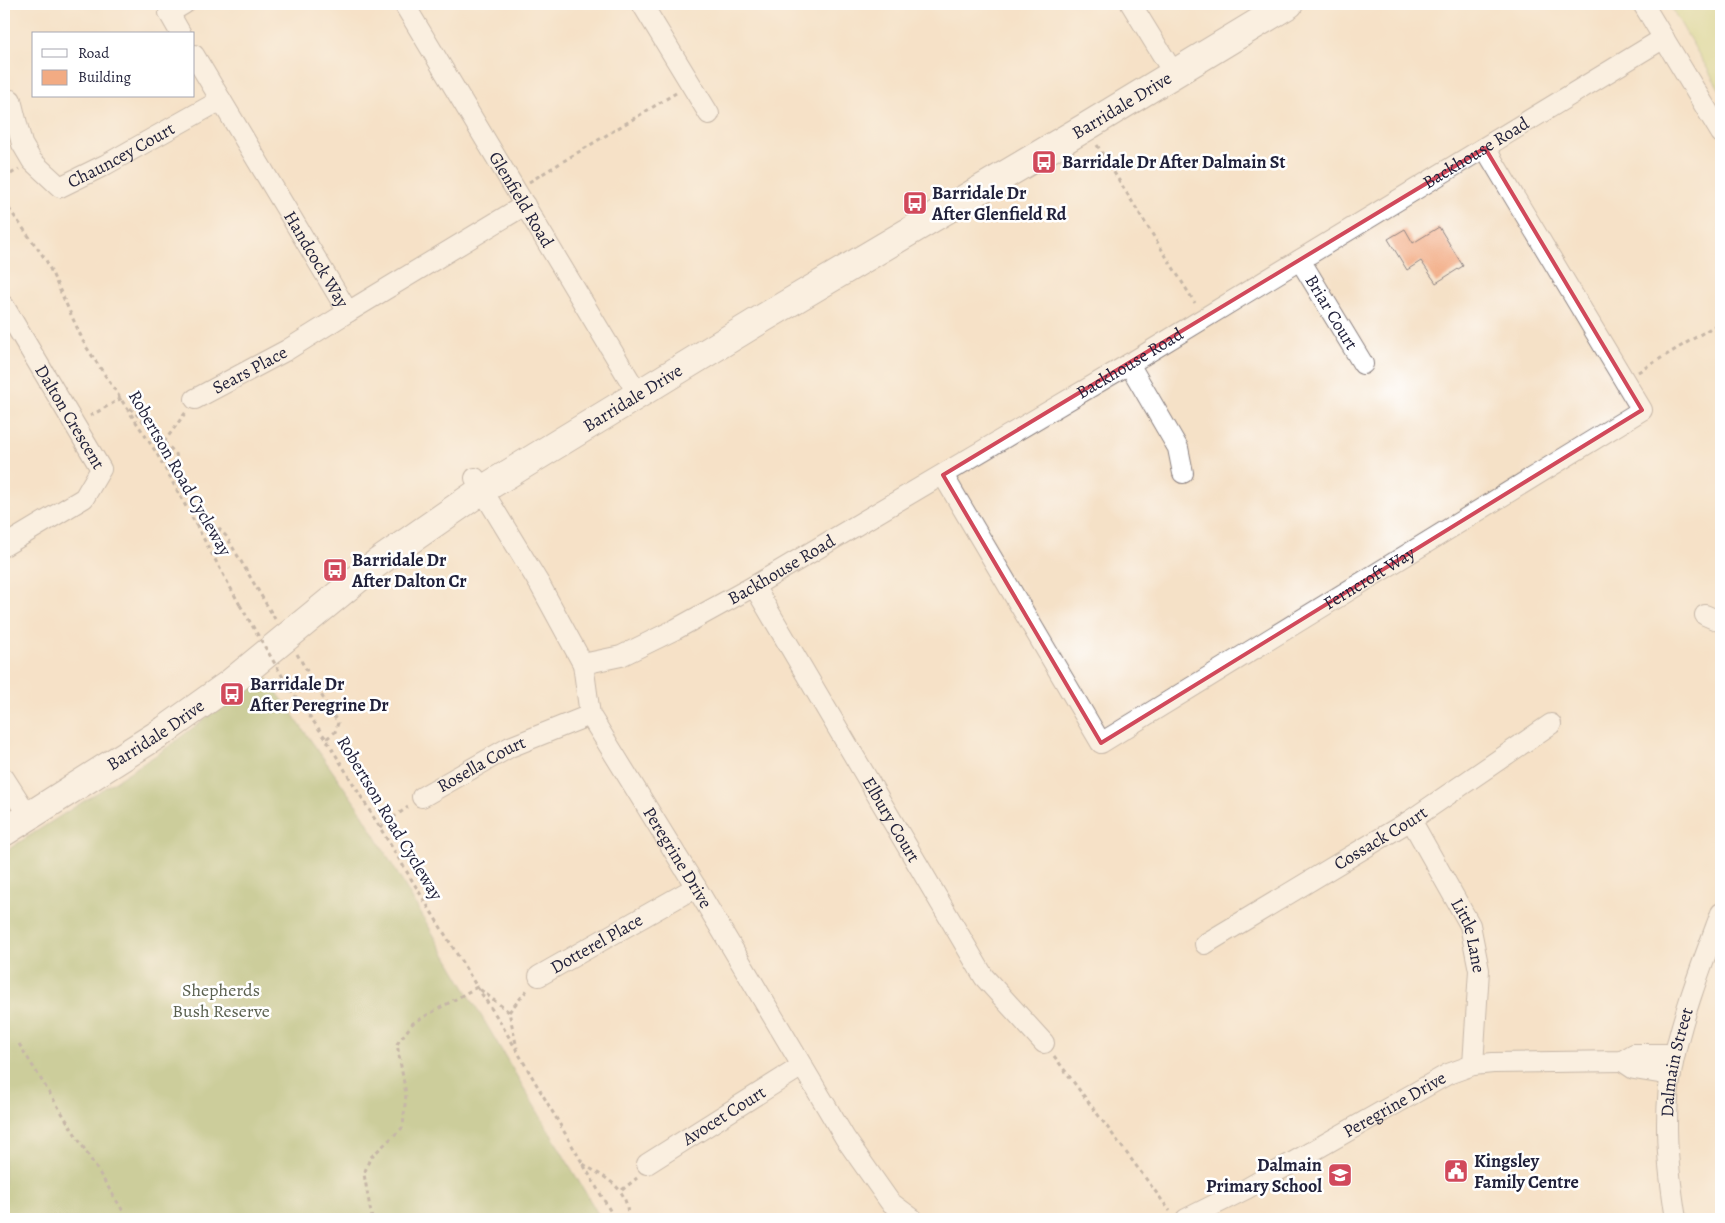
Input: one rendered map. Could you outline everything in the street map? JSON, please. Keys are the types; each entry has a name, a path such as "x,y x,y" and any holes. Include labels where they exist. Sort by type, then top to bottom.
{"street":[{"path":"180,32 169,13 184,4"},
{"name":"Glenfield Road","path":"404,4 634,388"},
{"path":"642,4 709,114"},
{"path":"1131,4 1170,67"},
{"name":"Barridale Drive","path":"634,388 1086,127 1261,4"},
{"name":"Barridale Drive","path":"4,832 18,814 135,751 228,685 479,484 634,388 1170,67 1289,4"},
{"path":"1643,4 1721,133"},
{"name":"Backhouse Road","path":"583,664 621,656 676,629 754,586 1129,364 1664,38"},
{"name":"Handcock Way","path":"195,57 348,312 520,197"},
{"name":"Chauncey Court","path":"11,100 22,144 32,162 60,187 105,165 221,100"},
{"name":"Ferncroft Way","path":"943,475 1101,743 1642,410 1485,148"},
{"name":"Briar Court","path":"1300,260 1363,364"},
{"name":"Dalton Crescent","path":"4,306 76,423 101,469 84,498 4,546"},
{"name":"Sears Place","path":"195,399 287,350 348,312"},
{"path":"1129,364 1178,448 1183,473"},
{"name":"Peregrine Drive","path":"479,484 540,585 583,664 590,715 696,887 844,1138 890,1202 913,1219"},
{"name":"Elbury Court","path":"754,586 984,977 1044,1043"},
{"name":"Rosella Court","path":"422,797 510,747 590,715"},
{"name":"Cossack Court","path":"1206,944 1411,820 1551,724"},
{"path":"4,778 18,814"},
{"name":"Little Lane","path":"1411,820 1470,925 1479,970 1473,1064"},
{"name":"Dotterel Place","path":"539,976 696,887"},
{"name":"Dalmain Street","path":"1676,1219 1668,1172 1668,1108 1671,1075 1675,1054 1721,913"},
{"name":"Peregrine Drive","path":"1178,1215 1246,1189 1448,1074 1473,1064 1622,1061 1634,1054 1675,1054"},
{"name":"Peregrine Drive","path":"1622,1061 1634,1069 1671,1075"},
{"name":"Avocet Court","path":"647,1164 802,1066"}],"path":[{"path":"520,197 691,84"},
{"path":"1086,127 1204,317"},
{"name":"Robertson Road Cycleway","path":"4,202 46,260 85,345 122,398 156,452 195,526 290,689 326,739 517,1050 615,1219"},
{"path":"1624,380 1721,322"},
{"path":"76,423 122,398 176,454 183,478 178,494"},
{"name":"Sears Place","path":"164,442 195,399"},
{"path":"195,526 216,526 226,536 273,617 268,622"},
{"path":"250,637 262,626"},
{"path":"294,650 338,723 335,732 326,739"},
{"name":"Rosella Court","path":"380,827 422,797"},
{"name":"Dotterel Place","path":"509,1012 539,976"},
{"path":"372,1219 364,1174 370,1158 403,1126 406,1094 397,1044 413,1022 477,987 509,1012 517,1050"},
{"path":"1044,1043 1178,1215"},
{"path":"19,1044 128,1219"},
{"path":"583,1163 622,1190 628,1207 628,1219"}],"highlighted area":[{"path":"1485,148 1642,410 1101,743 943,475"}],"green space":[{"path":"1669,4 1721,4 1721,92"},
{"name":"Shepherds Bush Reserve","path":"264,674 360,810 601,1219 4,1219 4,852 161,752"}],"building":[{"path":"1439,227 1463,266 1436,283 1421,261 1407,270 1388,239 1405,229 1413,243"}],"place":[{"name":"Barridale Dr After Dalmain St","path":"1044,162"},
{"name":"Barridale Dr After Glenfield Rd","path":"915,203"},
{"name":"Barridale Dr After Dalton Cr","path":"335,570"},
{"name":"Barridale Dr After Peregrine Dr","path":"232,694"},
{"name":"Kingsley Family Centre","path":"1456,1171"},
{"name":"Dalmain Primary School","path":"1340,1175"}]}
